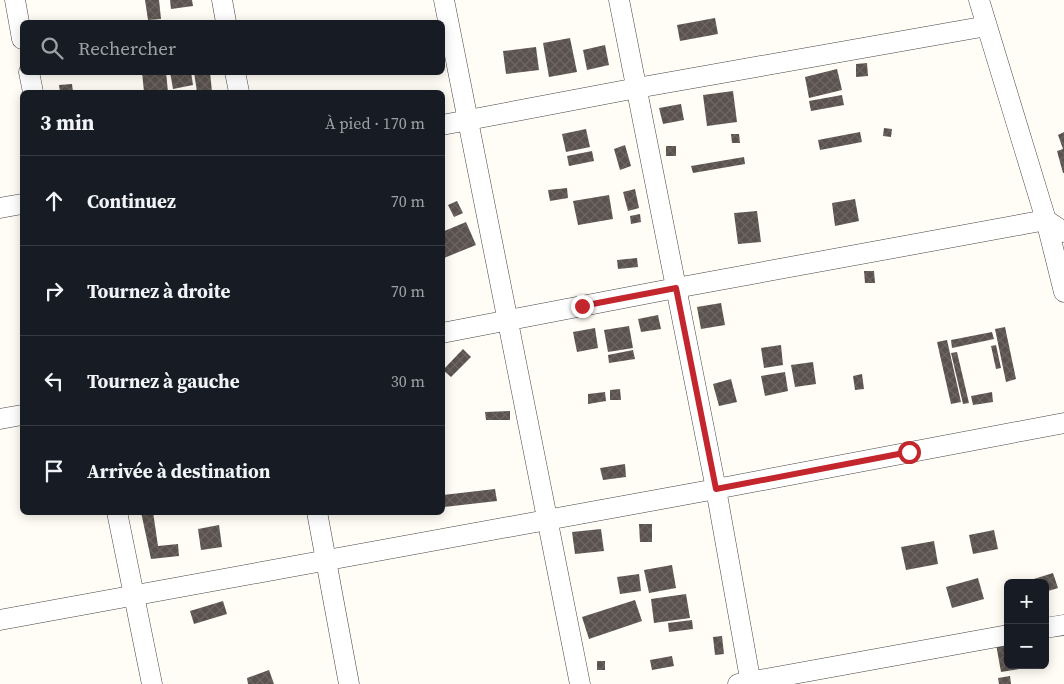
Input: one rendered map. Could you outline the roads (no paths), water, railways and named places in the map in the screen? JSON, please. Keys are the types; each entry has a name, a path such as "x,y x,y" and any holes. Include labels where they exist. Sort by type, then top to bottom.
{"street":[{"path":"222,0 226,20"},
{"path":"444,0 580,684"},
{"path":"619,0 716,489 747,683 1004,636"},
{"path":"979,0 1046,220 1064,292"},
{"path":"18,1 20,20"},
{"path":"445,124 637,88 987,26"},
{"path":"30,75 33,90"},
{"path":"236,75 239,90"},
{"path":"0,208 20,204"},
{"path":"445,332 1046,220 1064,232"},
{"path":"0,419 20,415"},
{"path":"0,620 716,489 1064,423"},
{"path":"119,515 152,684"},
{"path":"318,515 349,684"},
{"path":"1049,627 1064,625"}]}
